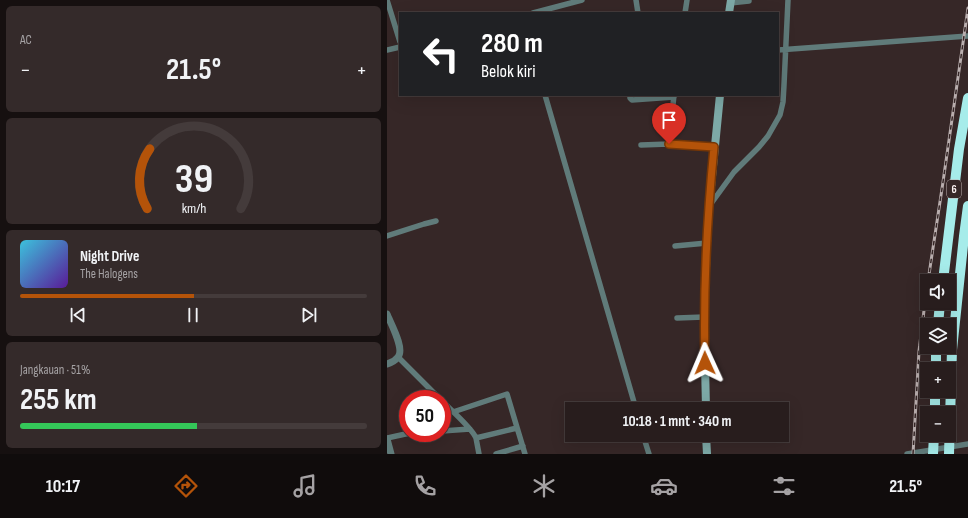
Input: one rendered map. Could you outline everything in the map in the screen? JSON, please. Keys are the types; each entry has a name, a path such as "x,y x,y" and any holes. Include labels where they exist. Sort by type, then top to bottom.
{"highway":[{"name":"6","path":"944,274 959,149 968,98"},
{"name":"6","path":"949,454 952,350 968,206"},
{"path":"933,454 934,442"}],"main road":[{"path":"729,12 730,1"},
{"path":"706,402 704,317 707,243 714,147 720,96"},
{"path":"706,442 707,454"}],"street":[{"path":"387,0 399,39"},
{"path":"537,12 582,0"},
{"path":"636,0 638,12"},
{"path":"685,12 687,0"},
{"path":"709,207 733,172 759,147 768,136 780,115 783,102 788,0"},
{"path":"730,1 749,1"},
{"path":"779,50 968,36"},
{"path":"387,50 399,46"},
{"path":"545,96 634,402"},
{"path":"630,96 632,100 674,96 669,144"},
{"path":"641,146 669,144 714,147"},
{"path":"387,236 424,224 437,222"},
{"path":"675,246 707,243"},
{"path":"387,314 399,343 400,353 398,358 387,364"},
{"path":"677,318 704,317"},
{"path":"398,358 431,390"},
{"path":"479,454 475,435 453,412 507,394 525,454"},
{"path":"476,438 517,428"},
{"path":"451,430 470,429"},
{"path":"391,454 387,439 399,436"},
{"path":"645,442 649,454"},
{"path":"907,454 968,444"},
{"path":"497,454 523,446"}],"railway":[{"path":"929,274 968,8"},
{"path":"913,454 919,351 924,310"}],"route":[{"path":"669,144 714,147 708,219 704,317 705,363"}]}
